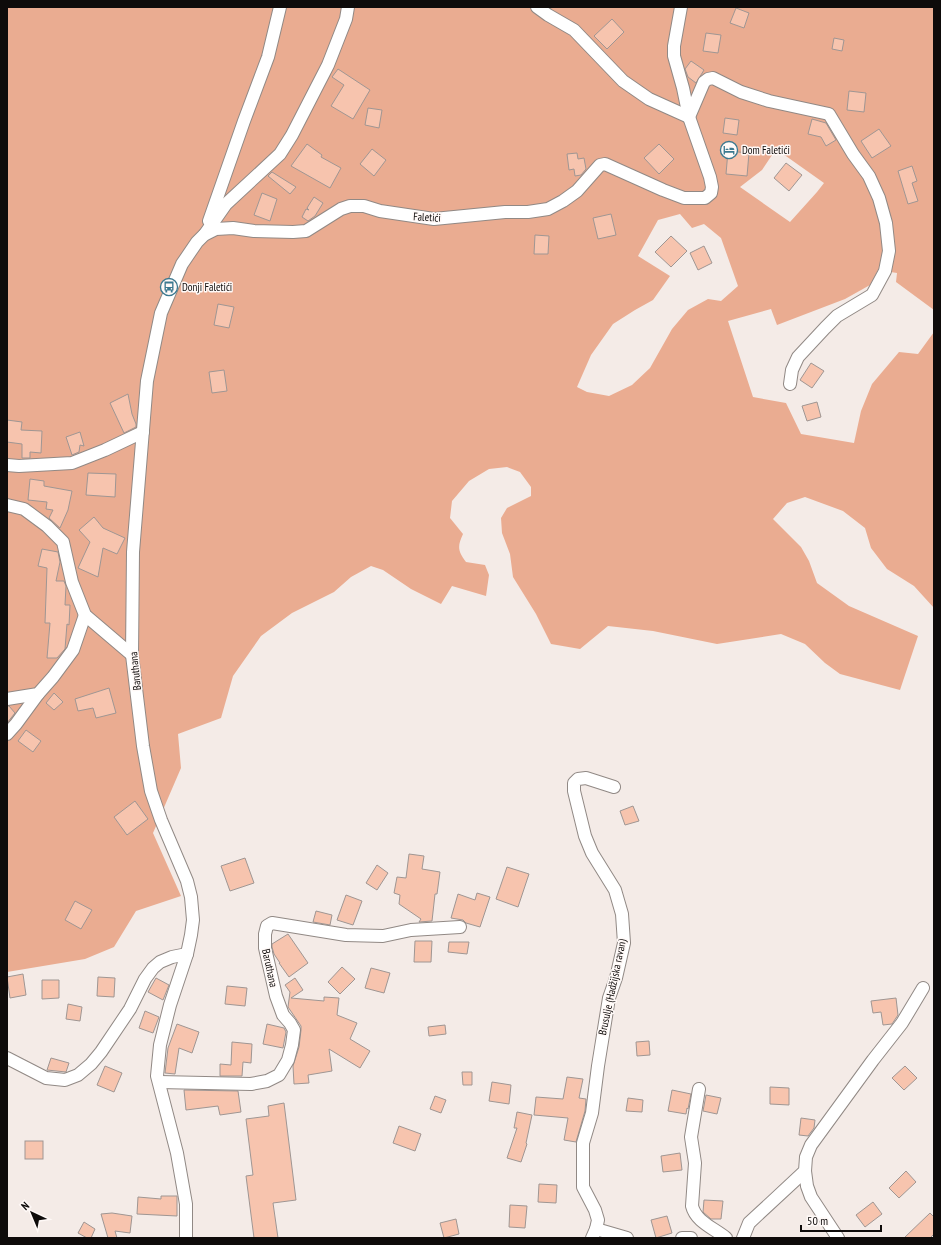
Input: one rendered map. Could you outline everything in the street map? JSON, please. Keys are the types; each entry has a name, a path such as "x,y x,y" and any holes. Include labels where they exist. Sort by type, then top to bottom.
{"street":[{"path":"204,235 268,57 280,7"},
{"path":"204,235 226,204 280,154 292,135 328,65 346,19 348,7"},
{"path":"537,7 574,30 623,81 649,100 689,117 704,82 713,78 742,92 769,101 829,114 853,154 869,176 879,198 886,223 889,251 885,271 872,295 837,316 798,357 792,370 790,384"},
{"name":"Faletići","path":"204,235 216,229 233,228 254,231 306,231 341,208 350,206 364,206 380,211 434,219 505,212 528,212 548,209 577,191 600,165 605,164 684,198 705,198 711,193 712,187 710,177 689,117 674,56 675,40 681,7"},
{"name":"Baruthana","path":"186,1238 186,1204 177,1153 157,1076 160,1045 170,1006 187,954 193,920 191,897 187,881 161,820 151,790 143,746 132,655 133,552 147,381 162,313 182,264 197,242 204,235"},
{"path":"7,465 19,466 72,463 105,450 143,432"},
{"path":"7,505 24,509 47,526 63,542 72,582 85,615 132,655"},
{"path":"7,734 73,650 85,615"},
{"path":"7,699 38,694"},
{"name":"Brusulje (Hadžijska ravan)","path":"594,1234 598,1220 595,1210 583,1187 583,1143 592,1113 607,1005 616,978 624,942 622,914 616,890 592,853 585,836 574,791 574,783 578,779 586,778 614,787"},
{"name":"Baruthana","path":"159,1082 251,1084 267,1081 279,1075 288,1060 294,1030 283,1016 276,996 265,948 265,934 267,926 272,923 353,935 382,936 411,930 460,927"},
{"path":"7,1058 46,1078 65,1080 78,1074 91,1064 101,1052 130,1009 145,979 153,968 166,959 187,954"},
{"path":"838,1238 811,1197 804,1171 806,1157 811,1145 902,1023 923,988"},
{"path":"699,1089 690,1137 695,1163 692,1206 699,1219 726,1238"},
{"path":"743,1238 749,1223 804,1171"},
{"path":"594,1234 627,1238"},
{"path":"682,1238 691,1238"}],"shaded area":[{"path":"7,7 934,7 934,310 896,282 897,273 878,270 870,285 845,299 777,325 771,309 728,321 753,397 786,403 801,434 854,443 861,411 872,384 899,352 918,354 934,332 934,608 914,586 887,569 871,548 865,528 843,511 805,497 787,503 773,519 801,547 809,561 817,583 849,606 918,636 900,690 840,674 825,663 805,644 781,634 717,644 653,631 608,626 580,649 551,644 536,614 513,577 510,554 502,533 501,518 507,508 531,496 531,487 520,472 507,467 489,469 469,481 452,501 450,518 463,534 459,549 466,562 485,565 489,575 486,596 452,586 441,604 411,589 383,570 371,566 351,577 334,592 292,613 261,636 233,676 221,718 178,734 181,768 153,833 181,896 136,911 114,947 85,959 7,972","holes":["776,149 824,183 790,222 740,187 762,170","680,214 692,228 704,224 721,238 738,286 721,301 708,299 688,310 672,329 650,368 632,385 609,396 587,392 577,387 591,355 613,324 653,300 670,276 638,256 658,220"]}],"building":[{"path":"736,8 749,13 744,28 730,23"},
{"path":"612,19 624,32 607,49 594,36"},
{"path":"706,33 721,35 718,53 703,51"},
{"path":"834,38 844,40 842,51 832,49"},
{"path":"691,61 704,70 696,83 688,77 685,69"},
{"path":"338,69 370,90 353,119 331,106 344,85 332,77"},
{"path":"849,91 866,93 864,112 847,110"},
{"path":"368,108 382,110 379,128 365,125"},
{"path":"725,118 739,120 737,135 723,133"},
{"path":"812,119 826,123 836,140 826,146 821,137 808,134"},
{"path":"879,129 891,146 872,158 861,141"},
{"path":"307,144 322,155 321,157 341,168 330,188 291,166"},
{"path":"659,144 674,159 659,174 644,158"},
{"path":"372,149 386,160 374,176 360,164"},
{"path":"728,151 749,153 747,176 726,174"},
{"path":"577,153 578,159 584,158 586,169 581,175 575,176 574,169 569,170 567,154"},
{"path":"786,163 802,175 789,191 774,178"},
{"path":"912,166 917,181 912,183 918,201 908,204 898,171"},
{"path":"272,172 296,187 290,194 268,176"},
{"path":"262,193 277,199 270,221 254,215"},
{"path":"314,197 323,203 315,216 308,221 302,217 306,209 309,210 307,208"},
{"path":"611,214 616,235 598,239 593,218"},
{"path":"535,235 549,236 548,254 534,254"},
{"path":"671,236 687,251 671,267 655,252"},
{"path":"704,246 712,263 698,270 690,253"},
{"path":"218,304 234,307 229,328 214,325"},
{"path":"811,363 824,371 812,388 800,380"},
{"path":"224,370 227,391 212,393 209,372"},
{"path":"128,394 136,427 124,433 110,403"},
{"path":"817,402 821,417 807,421 802,406"},
{"path":"7,420 22,422 21,430 42,431 41,453 30,452 30,458 22,458 22,444 7,442"},
{"path":"80,432 84,446 80,445 79,452 72,455 66,437"},
{"path":"88,473 116,474 115,497 86,495"},
{"path":"30,479 44,481 44,486 72,491 68,510 60,528 49,518 53,510 46,509 47,502 28,500"},
{"path":"94,517 103,528 125,538 117,554 103,548 98,577 78,568 90,542 79,530"},
{"path":"42,549 58,552 60,562 56,581 64,581 66,586 65,605 70,605 69,625 67,624 65,649 57,658 47,658 50,623 45,623 47,568 38,566"},
{"path":"109,688 116,713 96,718 93,708 78,711 75,699"},
{"path":"54,693 63,702 54,710 46,703"},
{"path":"7,706 9,706 15,713 7,723"},
{"path":"26,730 41,741 33,752 18,741"},
{"path":"135,801 148,819 127,835 114,817"},
{"path":"633,806 639,821 625,825 620,811"},
{"path":"409,854 424,856 422,869 440,872 437,894 435,894 432,921 419,922 421,919 399,904 400,895 394,893 397,877 406,878"},
{"path":"245,858 254,883 230,891 221,866"},
{"path":"377,865 388,873 377,890 366,883"},
{"path":"507,867 529,874 518,907 496,899"},
{"path":"477,893 490,897 480,927 466,923 463,920 451,918 458,894 475,900"},
{"path":"346,895 362,901 353,925 337,920"},
{"path":"75,901 92,910 81,929 65,920"},
{"path":"316,911 332,915 330,925 313,922"},
{"path":"288,934 308,963 289,977 279,963 272,947 272,944"},
{"path":"415,941 432,941 431,962 414,962"},
{"path":"449,942 469,942 467,954 448,952"},
{"path":"342,967 355,979 340,994 328,982"},
{"path":"371,968 390,973 384,993 365,988"},
{"path":"23,974 26,995 10,998 7,977"},
{"path":"98,977 115,978 114,997 97,996"},
{"path":"156,978 169,985 163,1000 148,992"},
{"path":"295,978 303,990 291,998 324,1001 324,997 339,998 337,1015 357,1023 350,1039 370,1051 360,1068 329,1049 332,1071 308,1075 309,1083 294,1084 293,1066 299,1047 301,1026 288,1007 290,992 285,985"},
{"path":"42,980 59,980 59,998 42,999"},
{"path":"227,986 247,988 245,1006 225,1004"},
{"path":"896,998 898,1015 892,1024 883,1025 881,1012 873,1013 871,1001"},
{"path":"68,1004 82,1007 80,1021 66,1019"},
{"path":"145,1011 159,1017 153,1033 139,1028"},
{"path":"177,1024 199,1032 192,1053 179,1048 175,1074 165,1073 168,1048"},
{"path":"267,1024 284,1028 286,1032 283,1048 263,1044"},
{"path":"445,1025 446,1034 429,1036 428,1027"},
{"path":"649,1041 650,1055 637,1056 636,1042"},
{"path":"232,1042 252,1044 251,1063 243,1062 242,1076 220,1076 220,1064 231,1065"},
{"path":"51,1058 69,1063 66,1072 47,1070"},
{"path":"105,1066 122,1073 114,1092 97,1085"},
{"path":"905,1066 917,1078 904,1090 892,1078"},
{"path":"462,1072 472,1072 472,1085 463,1085"},
{"path":"567,1077 583,1079 579,1098 586,1099 585,1111 576,1142 564,1140 568,1118 534,1115 536,1097 563,1099"},
{"path":"492,1082 511,1085 509,1104 489,1101"},
{"path":"770,1087 789,1088 789,1105 770,1104"},
{"path":"184,1090 238,1091 241,1112 220,1115 218,1106 186,1110"},
{"path":"672,1090 691,1094 686,1114 668,1111"},
{"path":"706,1095 721,1098 717,1114 703,1111"},
{"path":"435,1096 446,1100 441,1113 430,1109"},
{"path":"628,1098 643,1100 642,1112 626,1111"},
{"path":"284,1103 296,1200 273,1203 278,1238 254,1238 246,1176 253,1175 246,1119 269,1116 268,1106"},
{"path":"517,1112 532,1115 527,1144 521,1162 507,1158 517,1128 514,1128"},
{"path":"801,1118 815,1120 814,1128 808,1136 799,1135"},
{"path":"399,1126 421,1134 415,1151 393,1143"},
{"path":"25,1141 43,1141 43,1159 25,1159"},
{"path":"680,1153 682,1170 663,1172 661,1156"},
{"path":"906,1171 916,1182 899,1198 889,1188"},
{"path":"539,1184 557,1185 556,1203 538,1202"},
{"path":"161,1196 177,1196 177,1216 137,1214 138,1197 161,1199"},
{"path":"704,1200 723,1201 721,1219 711,1219 703,1212"},
{"path":"873,1202 882,1214 865,1227 856,1215"},
{"path":"510,1205 527,1206 525,1228 509,1227"},
{"path":"112,1213 132,1216 130,1233 115,1231 117,1238 108,1238 101,1214"},
{"path":"930,1213 934,1217 934,1234 930,1238 904,1238"},
{"path":"667,1216 672,1233 656,1238 651,1220"},
{"path":"456,1219 459,1234 444,1238 440,1223"},
{"path":"84,1222 95,1229 91,1238 87,1238 78,1233"}],"place":[{"name":"Dom Faletići","path":"729,150"},
{"name":"Donji Faletići","path":"169,287"}]}
